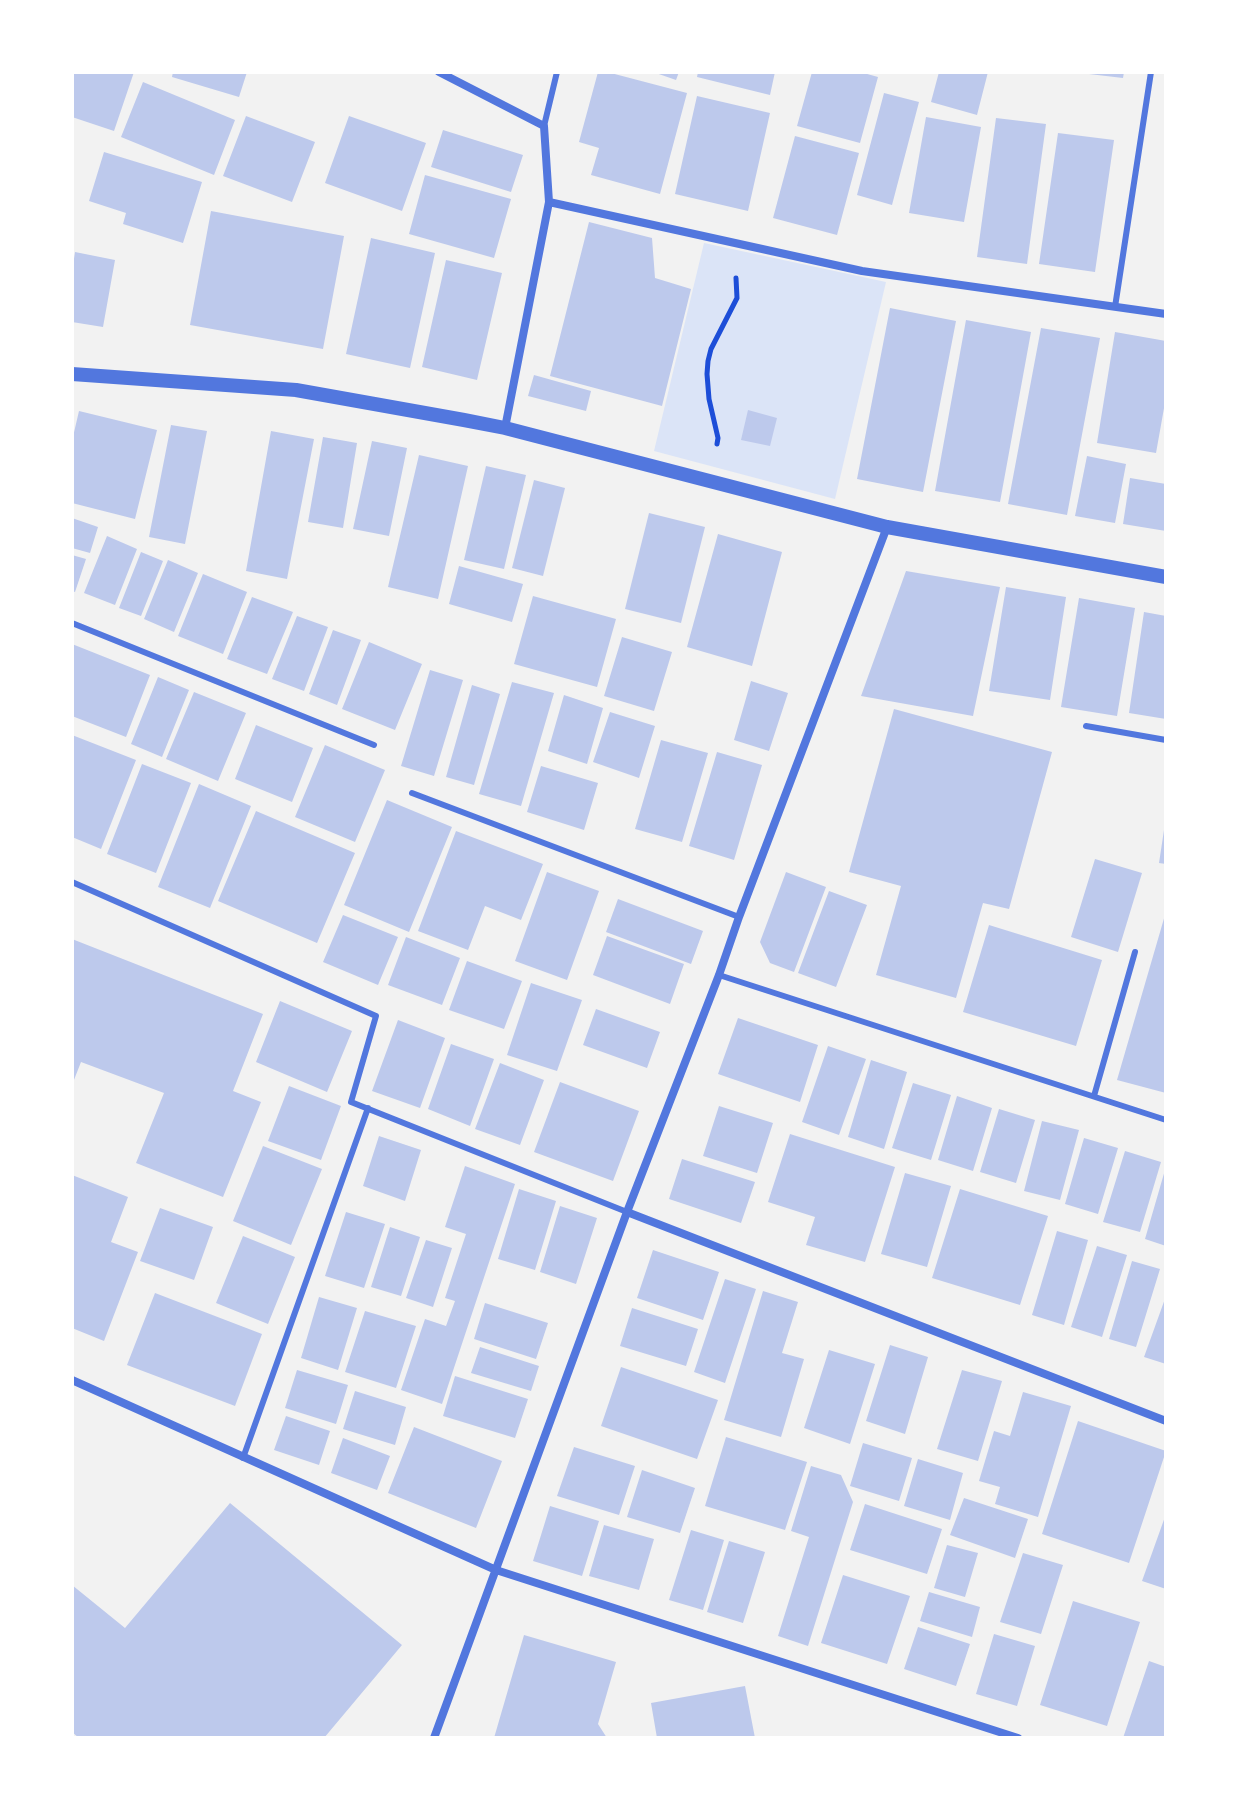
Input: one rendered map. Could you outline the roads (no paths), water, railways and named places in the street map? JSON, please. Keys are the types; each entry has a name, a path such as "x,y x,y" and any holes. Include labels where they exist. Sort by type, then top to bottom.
{"street":[{"path":"439,72 544,126 549,202 505,428"},
{"path":"549,202 862,271 1166,314"},
{"path":"72,374 296,390 505,428 887,527 1166,577"},
{"path":"434,1738 627,1212 887,527"},
{"path":"627,1212 1166,1421"},
{"path":"72,1380 496,1570 1018,1738"}],"lane":[{"path":"544,126 557,72"},
{"path":"1115,307 1151,72"},
{"path":"72,623 374,745"},
{"path":"1086,726 1166,740"},
{"path":"412,793 739,917"},
{"path":"72,882 376,1016 351,1102 627,1212"},
{"path":"1094,1096 1135,952"},
{"path":"719,975 1166,1120"},
{"path":"243,1458 368,1108"}]}
